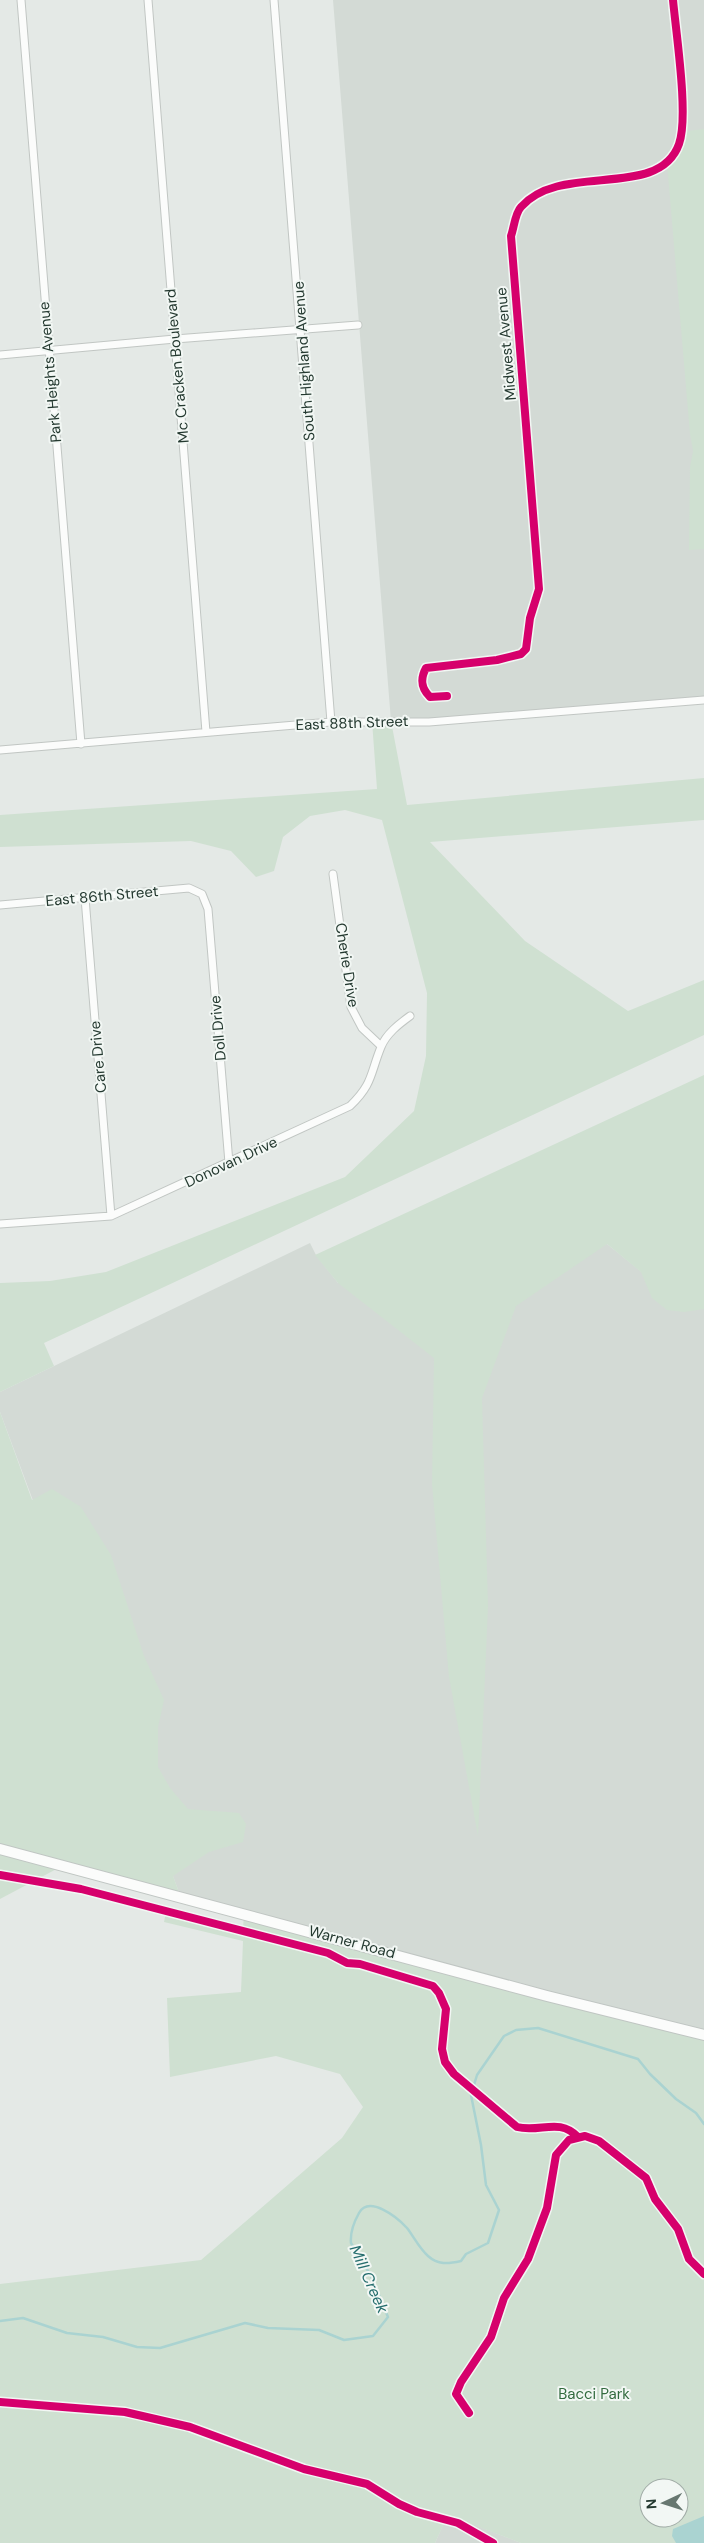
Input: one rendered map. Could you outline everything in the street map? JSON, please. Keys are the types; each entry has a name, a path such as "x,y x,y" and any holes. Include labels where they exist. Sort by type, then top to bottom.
{"main road":[{"name":"Warner Road","path":"0,1849 418,1959 546,1996 704,2035"}],"street":[{"name":"Park Heights Avenue","path":"21,0 81,744"},
{"name":"Mc Cracken Boulevard","path":"148,0 206,732"},
{"name":"South Highland Avenue","path":"274,0 302,330 331,722"},
{"name":"Midwest Avenue","path":"447,696 430,697 424,690 422,675 426,668 497,660 521,654 526,649 530,618 540,589 512,236 519,208 538,193 560,184 645,176 667,163 679,145 682,110 673,0"},
{"path":"0,356 175,339 358,325"},
{"name":"East 88th Street","path":"0,750 331,722 429,722 704,700"},
{"name":"Cherie Drive","path":"333,874 351,1007 362,1028 381,1046"},
{"name":"East 86th Street","path":"0,905 190,888 202,894"},
{"name":"Doll Drive","path":"202,894 208,909 229,1163"},
{"name":"Care Drive","path":"85,898 111,1216"},
{"name":"Donovan Drive","path":"0,1224 111,1216 350,1106 363,1094 375,1070 381,1046 397,1026 410,1016"}],"shaded area":[{"path":"333,0 704,0 704,700 429,722 391,721"},
{"path":"555,1202 659,1286 704,1276 704,2035 180,1895 0,1412 0,1392 310,1243 316,1255 338,1283"},
{"path":"448,2514 521,2543 435,2543"}],"green space":[{"path":"704,129 704,549 689,550 690,467 693,451 667,163 679,145 680,132"},
{"path":"372,721 391,721 407,805 704,778 704,820 430,842 525,941 628,1011 704,980 704,1035 44,1343 54,1366 0,1392 0,1283 50,1281 106,1272 345,1177 414,1111 426,1056 427,993 382,820 345,810 310,816 283,837 274,871 256,877 231,851 191,841 0,847 0,815 377,789"},
{"path":"704,1075 704,1309 684,1312 667,1310 652,1298 641,1272 607,1244 516,1306 482,1398 488,1606 478,1836 449,1677 432,1484 434,1358 338,1283 315,1255"},
{"path":"0,1412 32,1500 52,1489 81,1507 111,1555 144,1656 164,1700 158,1727 158,1767 170,1788 188,1809 239,1813 246,1824 243,1842 209,1852 173,1876 180,1895 64,1865 0,1899"},
{"name":"Bacci Park","path":"166,1912 243,1930 244,1913 704,2035 704,2543 521,2543 448,2515 435,2543 0,2543 0,2284 201,2260 342,2138 363,2107 340,2074 276,2056 170,2077 167,1998 241,1992 243,1941 164,1922"}],"water":[{"path":"704,2516 704,2543 676,2543 672,2536 673,2529 689,2528 689,2522"}],"waterway":[{"name":"Mill Creek","path":"0,2321 23,2318 67,2333 103,2337 137,2347 160,2348 245,2323 268,2328 319,2330 344,2340 373,2336 388,2317 371,2276 351,2243 352,2231 357,2216 364,2208 369,2206 383,2210 402,2223 425,2253 439,2262 461,2261 466,2254 488,2243 499,2210 486,2185 481,2145 471,2095 477,2075 504,2036 516,2030 538,2028 638,2059 650,2074 676,2099 696,2113 704,2124"}],"cycle path":[{"path":"447,696 430,697 427,694 422,683 426,668 497,660 521,654 526,649 530,618 539,589 511,236 516,217 521,207 538,193 560,186 583,182 631,177 652,171 668,161 679,144 683,115 681,74 673,0"},
{"path":"0,1875 81,1889 328,1953 347,1963 360,1964 433,1986 439,1993 446,2009 442,2049 445,2062 454,2074 517,2127 564,2128 578,2137"},
{"path":"469,2413 456,2394 461,2382 491,2337 504,2298 528,2259 547,2208 556,2155 569,2140 585,2136 599,2141 646,2178 655,2199 678,2229 689,2259 704,2274"},
{"path":"0,2402 125,2412 190,2427 304,2469 367,2484 399,2504 417,2512 458,2523 493,2543"}]}
